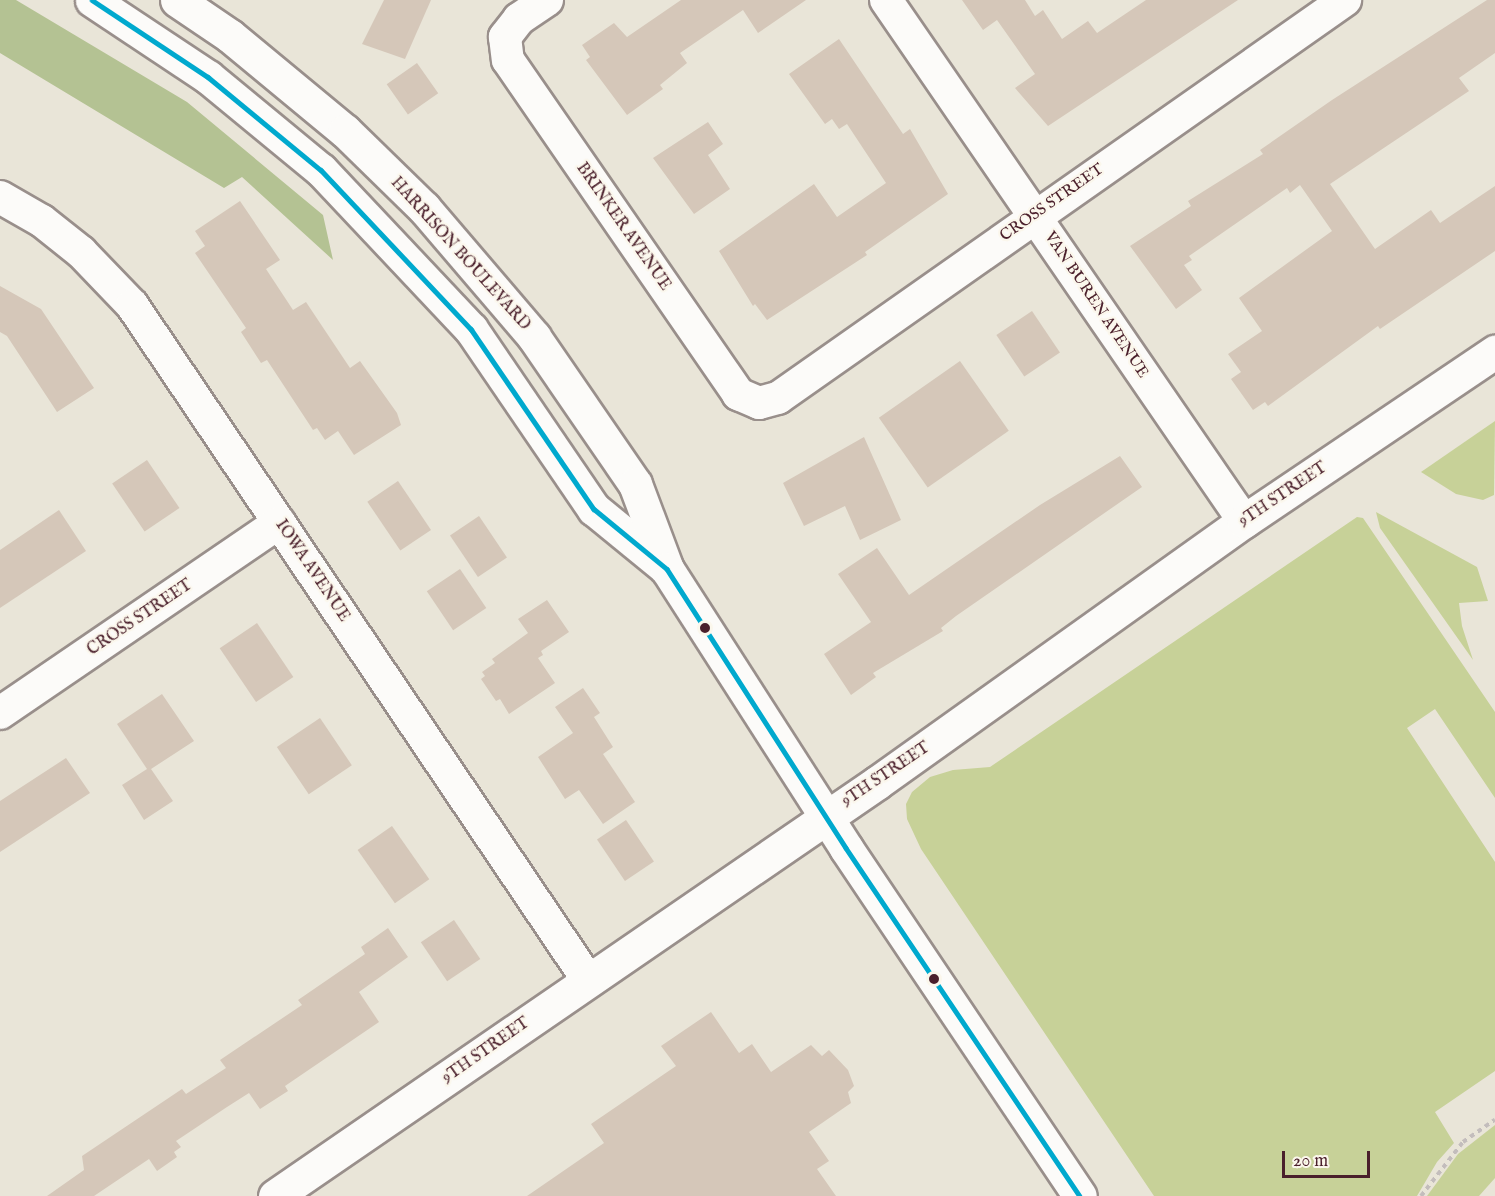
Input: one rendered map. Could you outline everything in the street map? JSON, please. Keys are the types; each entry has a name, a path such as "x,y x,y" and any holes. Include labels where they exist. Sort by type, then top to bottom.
{"main road":[{"name":"HARRISON BOULEVARD","path":"92,0 208,77 321,170 471,329 594,509 667,569"},
{"name":"HARRISON BOULEVARD","path":"177,0 230,36 345,131 424,208 508,303 636,483 667,569 826,814 1080,1196"},
{"name":"9TH STREET","path":"275,1196 826,814 878,782 1244,521 1495,352"}],"street":[{"name":"BRINKER AVENUE","path":"547,0 519,19 505,37 508,60 738,394 759,403"},
{"name":"VAN BUREN AVENUE","path":"886,0 1244,521"},
{"name":"CROSS STREET","path":"759,403 778,398 1035,215 1345,0"},
{"name":"IOWA AVENUE","path":"0,197 42,221 81,252 132,304 588,980"},
{"name":"CROSS STREET","path":"0,713 279,523"}],"path":[{"path":"1421,1196 1463,1142 1495,1120"}],"green space":[{"path":"0,0 16,0 187,102 323,215 333,260 242,177 224,188 0,53"},
{"path":"1495,421 1494,495 1483,500 1456,494 1421,472"},
{"path":"1376,512 1477,567 1488,601 1459,603 1462,626 1473,660 1380,528"},
{"path":"1357,517 1363,518 1495,712 1495,798 1435,709 1407,728 1495,862 1495,1071 1435,1112 1454,1143 1437,1162 1417,1196 1154,1196 921,849 907,819 906,804 912,792 930,777 953,770 990,767"},
{"path":"1495,1125 1495,1178 1479,1196 1427,1196 1458,1154"}],"building":[{"path":"384,0 431,0 405,59 362,44"},
{"path":"681,0 806,0 758,33 743,10 680,53 687,63 660,85 663,89 627,115 586,60 590,57 582,45 614,23 627,37"},
{"path":"962,0 1025,0 1035,16 1043,10 1062,39 1088,21 1097,33 1146,0 1238,0 1048,126 1015,88 1035,74 997,20 983,30"},
{"path":"1487,0 1495,0 1495,53 1459,78 1469,91 1330,184 1375,249 1431,210 1440,223 1495,186 1495,251 1380,329 1378,326 1268,406 1265,402 1253,410 1231,379 1241,372 1228,354 1262,331 1239,298 1332,231 1300,185 1290,193 1287,188 1189,256 1192,260 1184,265 1202,290 1176,309 1130,246 1191,206 1188,201 1263,154 1260,150 1332,100"},
{"path":"839,39 903,134 910,129 948,194 865,252 867,255 767,320 755,304 753,306 719,251 814,184 837,217 886,183 847,124 839,129 832,119 825,124 789,74"},
{"path":"417,63 438,93 408,115 387,84"},
{"path":"708,122 723,144 708,155 730,189 694,214 653,158"},
{"path":"240,201 280,260 266,269 293,310 306,302 350,368 360,361 397,413 401,425 354,455 338,431 325,440 317,428 313,430 267,360 261,363 241,332 246,328 195,253 205,246 195,231"},
{"path":"0,286 41,309 94,388 57,412 7,336 0,332"},
{"path":"1032,311 1060,352 1024,376 996,335"},
{"path":"960,361 1009,431 928,487 879,418"},
{"path":"864,437 901,520 860,540 845,506 804,526 783,483"},
{"path":"1120,456 1142,487 956,616 941,628 943,631 873,673 876,677 851,695 824,654 871,622 838,574 877,548 909,595 1040,505"},
{"path":"147,460 179,508 145,532 112,483"},
{"path":"398,481 431,530 400,551 367,502"},
{"path":"59,510 86,551 0,608 0,550"},
{"path":"479,516 507,557 478,577 450,536"},
{"path":"460,569 486,608 453,630 427,591"},
{"path":"547,600 569,632 541,651 543,655 538,658 555,683 509,714 500,699 496,701 481,679 485,676 482,672 495,663 492,659 528,633 518,619"},
{"path":"257,623 293,677 256,702 220,648"},
{"path":"583,688 600,713 594,717 613,747 603,754 635,802 603,824 579,790 565,799 538,757 573,733 555,707"},
{"path":"162,694 194,741 151,769 173,801 144,820 122,785 147,769 117,724"},
{"path":"320,718 352,765 309,794 277,747"},
{"path":"66,758 90,793 0,852 0,801"},
{"path":"626,820 654,861 625,881 597,840"},
{"path":"392,826 429,879 395,903 358,850"},
{"path":"454,920 480,959 447,981 421,942"},
{"path":"388,928 408,957 359,992 379,1022 285,1086 288,1091 260,1109 249,1093 176,1141 181,1147 174,1152 177,1157 157,1171 149,1159 94,1196 47,1196 84,1170 82,1156 182,1089 186,1094 226,1068 220,1060 302,1005 298,1000 365,954 361,947"},
{"path":"711,1012 739,1053 752,1044 771,1072 811,1045 822,1056 829,1050 848,1070 854,1086 848,1092 851,1103 809,1132 829,1161 817,1169 836,1196 527,1196 604,1143 591,1124 676,1066 661,1046"}],"transit line":[{"path":"92,0 208,77 321,170 471,329 594,509 667,569 846,848 1080,1196"}]}
